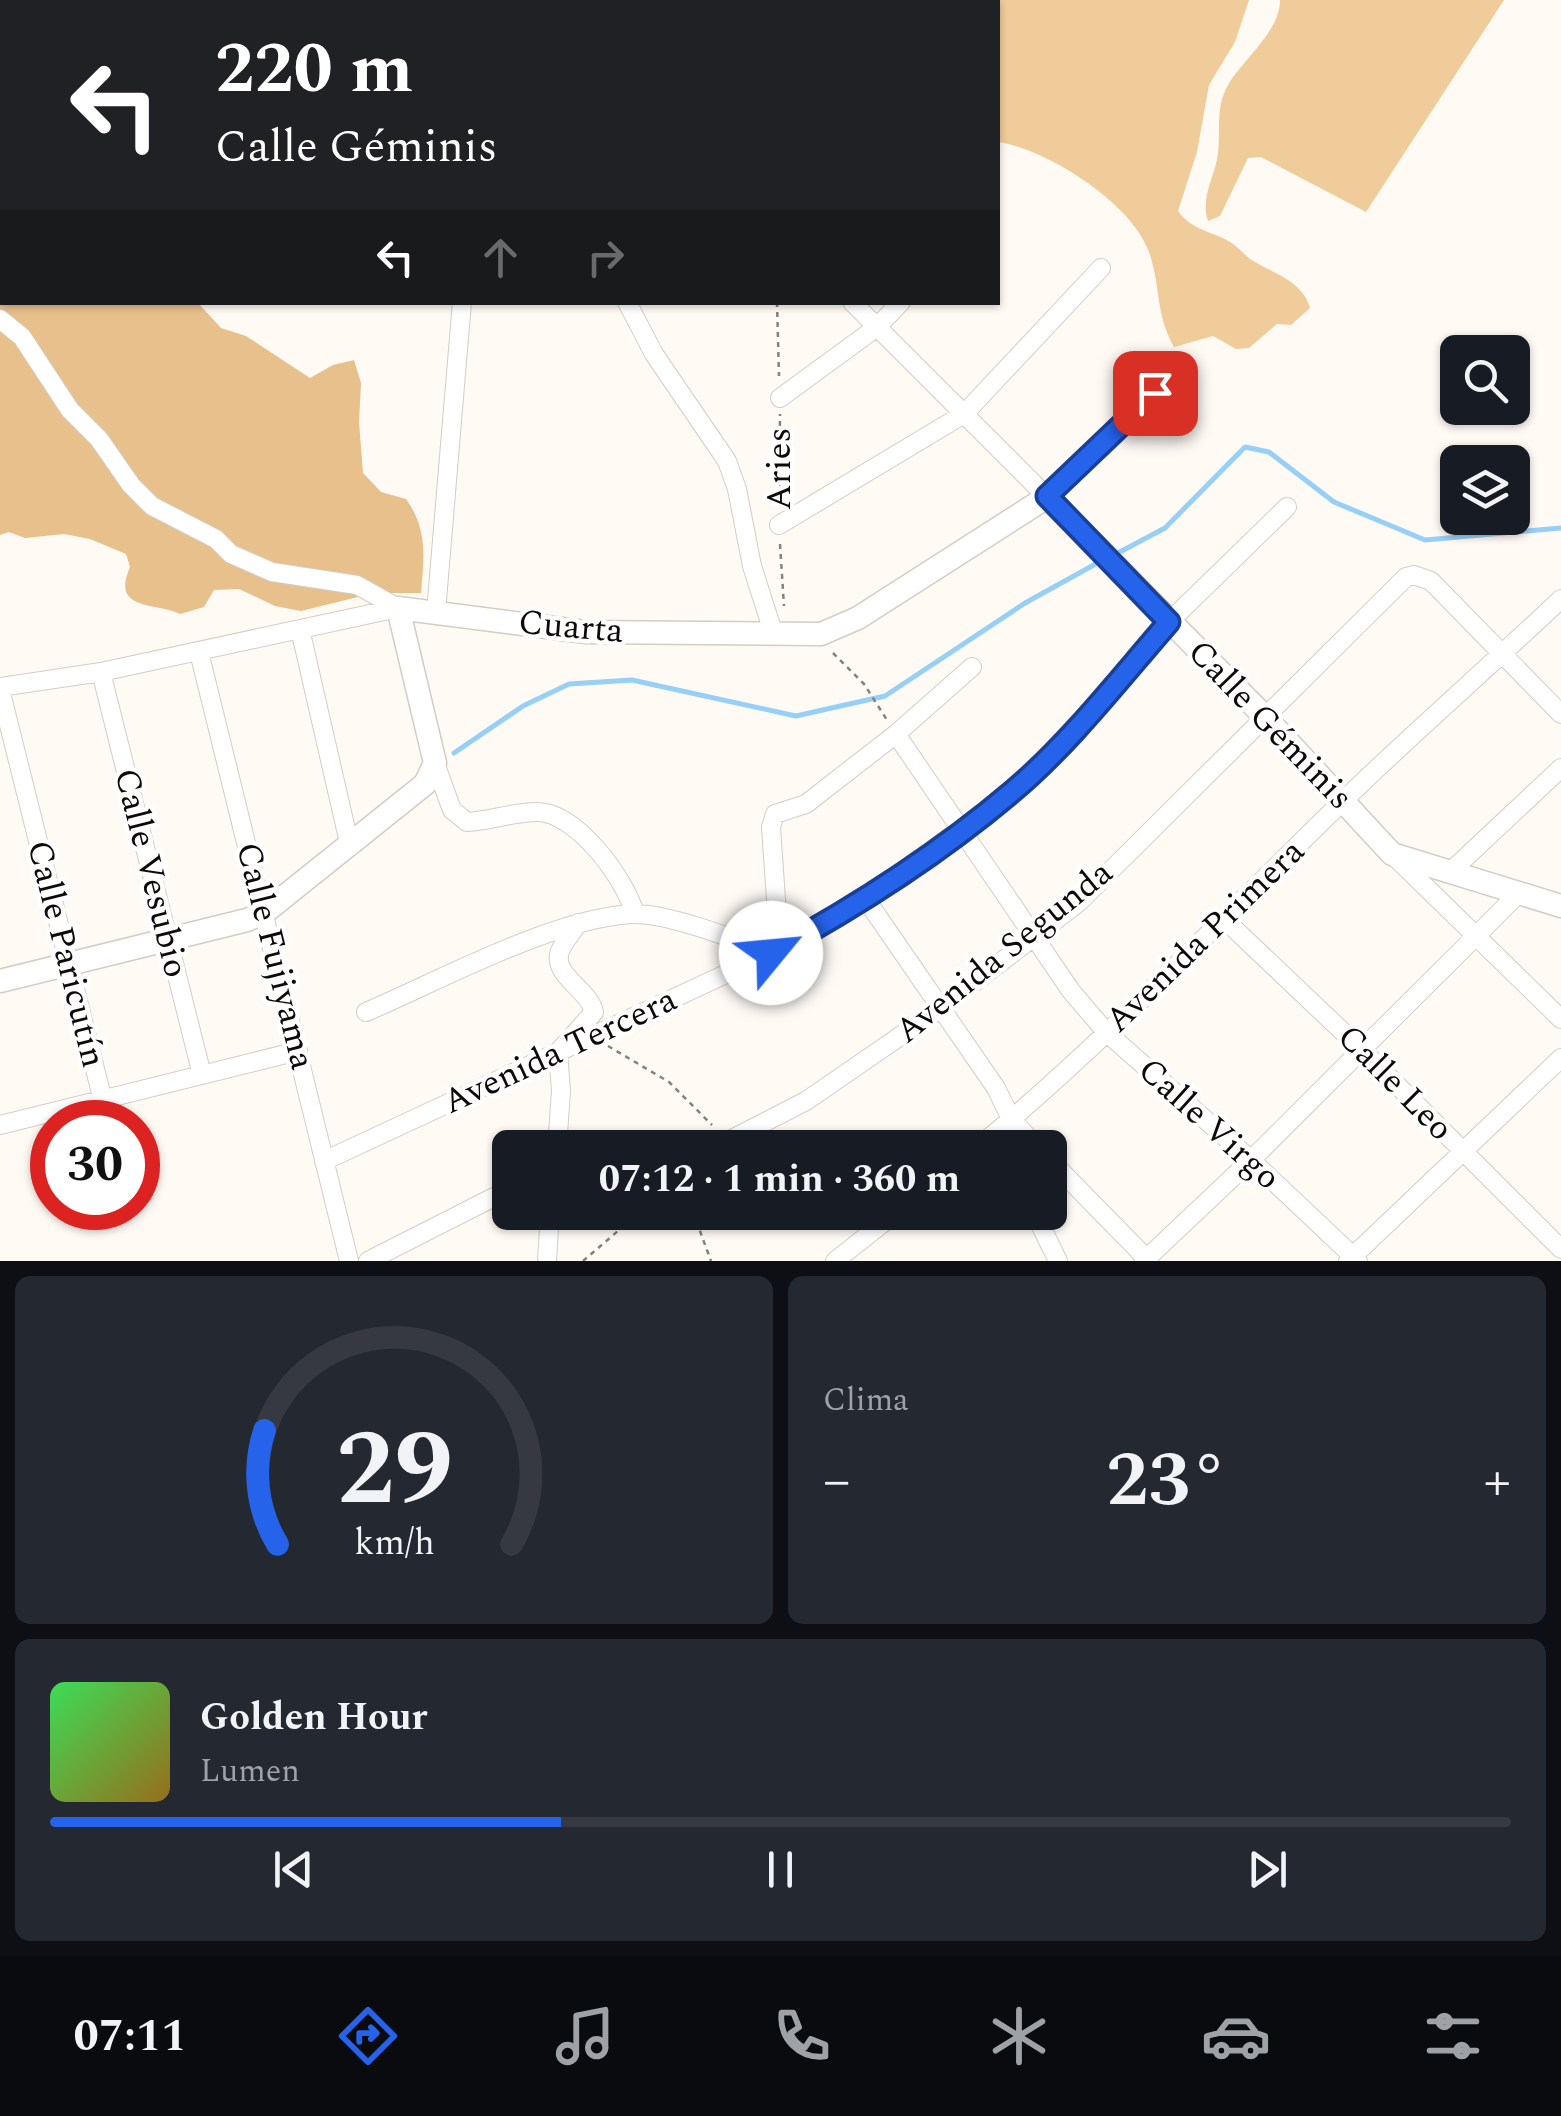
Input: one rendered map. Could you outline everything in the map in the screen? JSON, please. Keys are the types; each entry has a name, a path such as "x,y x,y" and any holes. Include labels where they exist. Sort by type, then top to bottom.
{"street":[{"path":"779,525 964,414 1101,268"},
{"path":"436,612 462,305"},
{"path":"629,305 654,354 684,392 727,461 737,489 752,566 780,635"},
{"name":"Calle Géminis","path":"855,305 1266,718 1392,854"},
{"path":"780,398 877,327 898,305"},
{"path":"0,319 22,337 70,410 99,438 130,485 152,506 216,539 231,554 272,572 356,585 398,608 435,763 452,810 467,822 540,812 560,816 604,855 620,876 634,914"},
{"path":"822,634 858,618 1047,496 1155,393"},
{"name":"Avenida Tercera","path":"324,1161 771,953 864,898 1015,790 1169,622 1287,507"},
{"name":"Avenida Segunda","path":"749,1130 806,1101 941,1008 1079,902 1406,577 1414,575 1431,581 1502,655"},
{"name":"Avenida Primera","path":"1005,1130 1011,1119 1561,598"},
{"path":"0,688 101,672 398,608"},
{"name":"Cuarta","path":"398,608 586,632 822,634"},
{"path":"300,629 350,847"},
{"name":"Calle Fujiyama","path":"199,652 349,1261"},
{"path":"1502,655 1561,714"},
{"path":"366,1012 578,923 634,914 689,926 771,953 777,914 771,827 776,814 806,804 896,734 972,667"},
{"name":"Calle Vesubio","path":"101,672 202,1074"},
{"name":"Calle Paricutín","path":"0,688 102,1100"},
{"name":"Calle Virgo","path":"896,734 1070,991 1106,1032 1251,1160 1353,1260"},
{"path":"0,981 247,920 265,912 426,784 435,763"},
{"path":"1449,872 1561,768"},
{"path":"1392,854 1561,906"},
{"path":"1392,854 1561,1019"},
{"path":"1067,1178 1146,1260 1518,894"},
{"path":"864,898 1021,1130"},
{"name":"Calle Leo","path":"1225,920 1561,1249"},
{"path":"558,1130 558,1052 594,1012 592,1001 567,978 559,963 559,953 578,923"},
{"path":"110,1100 298,1051"},
{"path":"1353,1260 1561,1058"},
{"path":"1,1122 30,1116"},
{"path":"368,1261 492,1198"},
{"path":"547,1261 549,1230"},
{"path":"835,1261 874,1230"},
{"path":"1043,1230 1058,1261"}],"path":[{"name":"Aries","path":"777,305 780,635"},
{"path":"822,634 832,652 864,684 877,706"},
{"path":"606,1045 668,1082 717,1130"},
{"path":"583,1261 619,1230"},
{"path":"700,1230 711,1261"}],"shaded area":[{"path":"1000,0 1249,0 1235,42 1209,85 1197,152 1178,211 1196,227 1232,243 1250,259 1294,284 1310,308 1291,325 1277,324 1249,348 1236,349 1213,336 1174,347 1164,323 1149,252 1140,233 1086,181 1018,147 1000,142"},
{"path":"1280,0 1504,0 1366,212 1261,157 1248,158 1220,216 1208,221 1207,195 1218,153 1224,94 1268,34"},
{"path":"0,305 200,305 221,328 246,336 310,378 333,365 354,360 361,383 363,473 381,492 406,499 413,510 421,533 421,593 374,593 301,611 275,606 239,589 214,590 204,607 180,614 131,598 126,592 130,567 126,554 90,539 64,534 25,538 9,532 0,535"}],"waterway":[{"path":"1116,554 1165,528 1245,447 1269,452 1334,502 1425,540 1561,528"},
{"path":"454,753 523,706 569,684 632,680 796,716 885,696 1025,603 1101,561"}],"route":[{"path":"771,953 832,920 1015,790 1169,622 1047,496 1155,393"}]}
